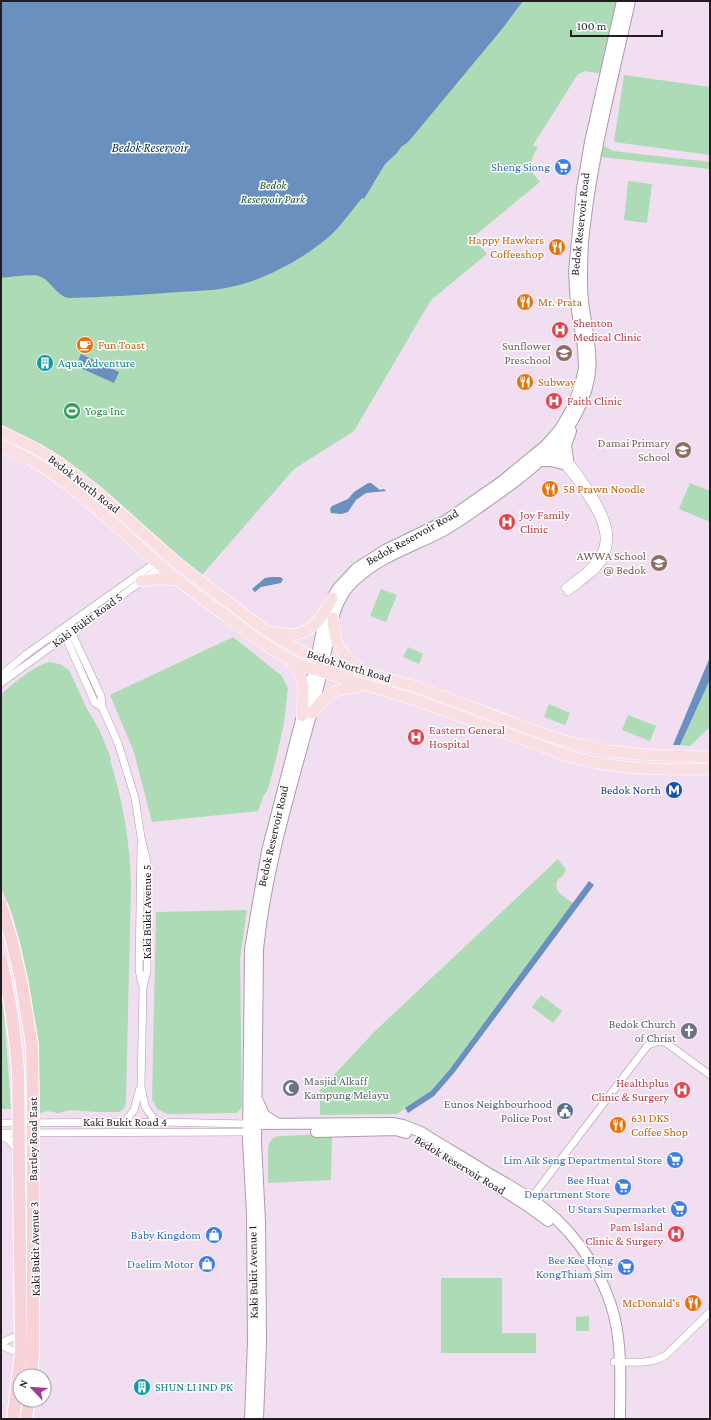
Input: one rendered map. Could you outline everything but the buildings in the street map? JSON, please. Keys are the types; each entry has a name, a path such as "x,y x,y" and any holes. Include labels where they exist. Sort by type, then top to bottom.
{"highway":[{"name":"Bartley Road East","path":"1,905 21,979 32,1044 34,1306 32,1368"},
{"name":"Bartley Road East","path":"1,962 7,984 14,1026 18,1069 21,1352 13,1419"},
{"path":"26,1419 27,1408"}],"main road":[{"name":"Bedok Reservoir Road","path":"320,659 337,606 346,590 370,568 389,556 455,524 506,489 539,461 551,445 574,403 584,368 583,347 574,283 576,238 586,159 622,1"},
{"name":"Bedok Reservoir Road","path":"252,1128 256,1094 257,961 261,924 275,852 318,671 325,615 338,588 347,577 365,562 385,550 438,525 456,514 551,445 566,432 577,414 586,391 591,368 590,346 581,272 589,190 597,144 630,1"},
{"path":"539,461 566,462 566,445 577,414"},
{"name":"Bedok North Road","path":"1,432 37,448 60,463 83,480 170,556 266,631 294,648 320,659 417,687 548,736 572,743 610,751 636,754 710,757"},
{"path":"14,438 16,448 20,455"},
{"name":"Bedok North Road","path":"1,446 56,476 179,580 259,641 287,658 318,671 413,698 568,756 621,767 647,770 710,769"},
{"path":"141,581 160,579 179,580"},
{"path":"266,631 296,634 305,630 320,620 332,598"},
{"path":"333,618 335,636 340,649 350,662 365,672"},
{"path":"287,658 296,667 302,678 307,714"},
{"path":"307,714 326,696 349,687 366,685"},
{"name":"Bedok Reservoir Road","path":"252,1128 249,969 251,940 267,851 307,714"},
{"path":"256,1094 264,1115 279,1125"},
{"name":"Bedok Reservoir Road","path":"252,1128 279,1125 384,1123 403,1125 421,1132 528,1202"},
{"name":"Bedok Reservoir Road","path":"252,1128 396,1130 405,1132 551,1215 572,1236 590,1259 611,1305 616,1331 620,1419"},
{"name":"Kaki Bukit Avenue 1","path":"250,1419 253,1342 252,1128"},
{"name":"Kaki Bukit Avenue 1","path":"252,1128 260,1222 261,1341 258,1419"},
{"name":"Bedok Reservoir Road","path":"613,1419 617,1362"}],"street":[{"path":"551,445 582,478 607,522 609,533 608,548 603,561 581,582 566,590 596,562 602,550 604,537 602,525 593,506 566,462"},
{"name":"Kaki Bukit Road 5","path":"1,683 67,630 170,556"},
{"name":"Kaki Bukit Road 5","path":"1,675 141,581 159,564"},
{"name":"Kaki Bukit Avenue 5","path":"67,630 101,696 102,707 109,721 126,767 135,798 141,837 139,970 143,987 141,1086"},
{"path":"528,1202 648,1045 659,1041 666,1042 710,1075"},
{"path":"141,1086 145,1106 154,1119 160,1122"},
{"path":"124,1123 134,1110 141,1086"},
{"name":"Kaki Bukit Avenue 3","path":"34,1122 35,1368"},
{"name":"Kaki Bukit Road 4","path":"1,1123 160,1122 252,1128"},
{"name":"Kaki Bukit Avenue 3","path":"18,1123 23,1333 22,1368"},
{"name":"Kaki Bukit Road 4","path":"1,1134 252,1128"},
{"path":"1,1134 13,1144 18,1153"},
{"path":"617,1362 646,1362 660,1359 710,1312"},
{"path":"1,1344 23,1333"},
{"path":"1,1344 23,1355"},
{"path":"16,1419 18,1408"},
{"path":"31,1419 32,1408"}],"green space":[{"name":"Bedok Reservoir Park","path":"1,1 618,1 602,74 585,71 578,74 533,145 538,148 533,157 532,162 534,168 531,171 540,182 473,237 487,254 431,300 354,431 294,469 202,575 121,504 70,463 28,437 1,424"},
{"path":"616,68 621,69 603,145 613,151 710,162 710,169 601,157 599,154"},
{"path":"624,75 710,87 710,155 614,142"},
{"path":"628,181 652,184 647,223 624,220"},
{"path":"690,483 710,491 710,522 679,509"},
{"path":"381,589 397,595 386,622 370,616"},
{"path":"233,637 282,676 288,688 284,723 268,789 263,797 258,811 152,822 134,752 110,695"},
{"path":"408,647 423,654 419,664 403,657"},
{"path":"49,662 61,665 70,672 86,707 100,731 111,759 125,822 131,885 126,1100 125,1107 120,1112 71,1110 58,1113 47,1111 38,1114 32,1001 21,946 13,917 1,887 1,695 11,685 24,676"},
{"path":"710,680 710,727 690,746 680,745"},
{"path":"549,704 570,713 565,725 544,717"},
{"path":"628,715 656,726 650,741 622,730"},
{"path":"558,859 566,870 557,881 556,885 558,891 573,903 450,1069 431,1091 397,1114 320,1115 320,1090 374,1032"},
{"path":"247,910 240,959 242,1107 237,1113 168,1114 158,1109 154,1104 154,1101 152,1101 156,912"},
{"path":"1,983 2,986 11,1109 1,1109"},
{"path":"541,995 562,1011 553,1023 532,1007"},
{"path":"332,1134 331,1180 268,1183 268,1148 272,1139 278,1136"},
{"path":"441,1278 502,1278 502,1333 536,1333 536,1353 441,1353"},
{"path":"589,1316 589,1331 576,1331 576,1317"}],"water":[{"name":"Bedok Reservoir","path":"1,1 523,1 502,29 414,135 385,164 364,199 362,198 335,231 326,239 292,263 254,280 227,288 203,291 69,298 64,297 47,281 36,275 1,278"},
{"path":"81,354 119,372 114,383 76,366"},
{"path":"368,483 371,483 380,490 384,489 386,491 366,493 356,500 348,512 341,514 331,513 330,509 332,506 348,499 354,492"},
{"path":"280,577 283,579 281,583 261,587 255,592 252,589 265,578"},
{"path":"710,657 710,680 680,745 673,745"},
{"path":"589,881 594,885 454,1073 434,1096 408,1113 405,1108 431,1091 450,1069"}],"place":[{"name":"Sheng Siong","path":"563,167"},
{"name":"Happy Hawkers Coffeeshop","path":"557,247"},
{"name":"Mr. Prata","path":"525,302"},
{"name":"Shenton Medical Clinic","path":"560,330"},
{"name":"Fun Toast","path":"85,345"},
{"name":"Sunflower Preschool","path":"564,353"},
{"name":"Aqua Adventure","path":"45,363"},
{"name":"Subway","path":"525,382"},
{"name":"Faith Clinic","path":"554,401"},
{"name":"Yoga Inc","path":"72,411"},
{"name":"Damai Primary School","path":"683,450"},
{"name":"58 Prawn Noodle","path":"550,489"},
{"name":"Joy Family Clinic","path":"507,522"},
{"name":"AWWA School @ Bedok","path":"659,563"},
{"name":"Eastern General Hospital","path":"416,737"},
{"name":"Bedok North","path":"674,790"},
{"name":"Bedok Church of Christ","path":"689,1031"},
{"name":"Masjid Alkaff Kampung Melayu","path":"291,1088"},
{"name":"Healthplus Clinic & Surgery","path":"682,1090"},
{"name":"Eunos Neighbourhood Police Post","path":"565,1111"},
{"name":"631 DKS Coffee Shop","path":"618,1125"},
{"name":"Lim Aik Seng Departmental Store","path":"675,1160"},
{"name":"Bee Huat Department Store","path":"623,1187"},
{"name":"U Stars Supermarket","path":"679,1209"},
{"name":"Pam Island Clinic & Surgery","path":"676,1234"},
{"name":"Baby Kingdom","path":"214,1235"},
{"name":"Daelim Motor","path":"207,1264"},
{"name":"Bee Kee Hong KongThiam Sim","path":"626,1267"},
{"name":"McDonald's","path":"693,1303"},
{"name":"SHUN LI IND PK","path":"142,1387"}]}
